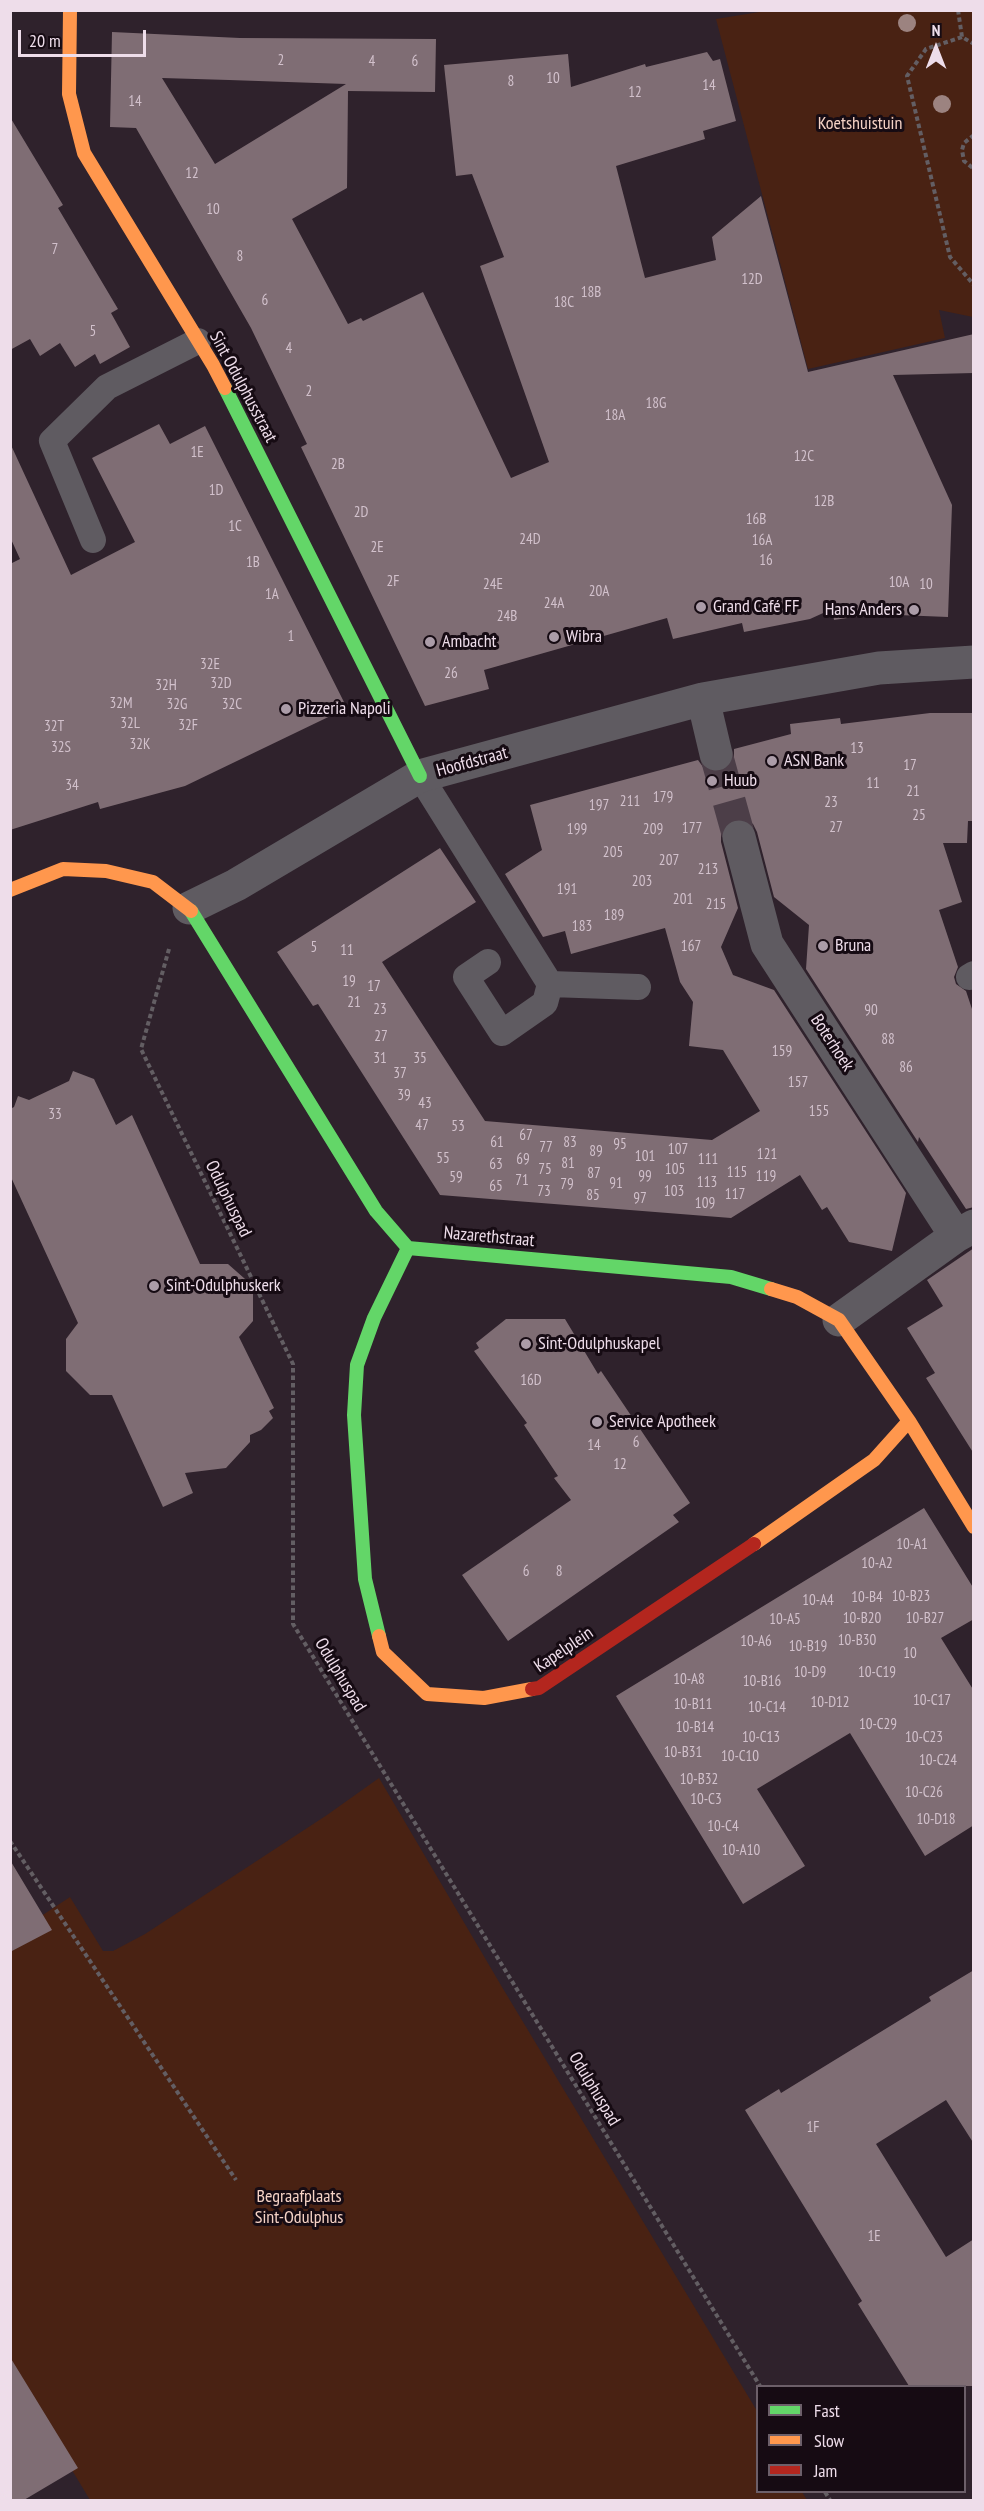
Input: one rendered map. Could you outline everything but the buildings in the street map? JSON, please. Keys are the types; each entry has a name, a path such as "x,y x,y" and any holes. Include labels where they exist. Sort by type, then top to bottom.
{"street":[{"name":"Sint Odulphusstraat","path":"70,10 69,94 84,153 218,376 420,776"},
{"name":"Hoofdstraat","path":"189,908 236,885 420,776 703,699 879,668 974,662"},
{"path":"703,699 716,754"},
{"name":"Boterhoek","path":"739,837 767,945 965,1231 840,1320"},
{"path":"10,890 63,869 106,871 153,882 189,908 376,1211 408,1248"},
{"name":"Nazarethstraat","path":"408,1248 730,1277 797,1297 840,1320 909,1420 974,1527"},
{"name":"Kapelplein","path":"408,1248 374,1318 357,1365 354,1415 365,1579 383,1652 427,1694 484,1698 539,1688 785,1523 874,1460 909,1420"}],"lane":[{"path":"93,540 52,441 107,387 198,341"},
{"path":"420,776 550,984 545,1003 502,1033 466,976 488,962"},
{"path":"550,984 638,987"}],"path":[{"path":"958,10 962,37"},
{"path":"974,44 962,37 926,49 907,76 950,257 974,285"},
{"path":"974,135 964,143 962,150 964,161 974,169"},
{"name":"Odulphuspad","path":"189,908 168,952 141,1048 292,1364 293,1624 759,2385"},
{"path":"10,1841 237,2180"}],"green space":[{"name":"Koetshuistuin","path":"772,10 973,11 973,317 939,310 945,338 808,369 716,19"},
{"name":"Begraafplaats Sint-Odulphus","path":"379,1778 756,2409 756,2493 803,2493 807,2500 90,2500 11,2369 11,1936 70,1897 103,1951 113,1951 145,1934 327,1815"}],"tunnel":[{"path":"716,754 739,837"}],"traffic: fast":[{"path":"225,388 420,776"},
{"path":"191,911 376,1211 408,1248 731,1277 771,1289"},
{"path":"379,1636 365,1579 354,1415 357,1365 374,1318 408,1248"}],"traffic: slow":[{"path":"70,10 69,94 84,153 225,388"},
{"path":"10,890 63,869 106,871 153,882 191,911"},
{"path":"771,1289 797,1297 839,1320 909,1421 974,1527"},
{"path":"754,1544 874,1460 909,1421"},
{"path":"379,1636 383,1652 427,1694 484,1698 532,1689"}],"traffic: jam":[{"path":"532,1689 539,1688 754,1544"}],"place":[{"name":"Grand Café FF","path":"701,607"},
{"name":"Hans Anders","path":"914,610"},
{"name":"Wibra","path":"554,637"},
{"name":"Ambacht","path":"430,642"},
{"name":"Pizzeria Napoli","path":"286,709"},
{"name":"ASN Bank","path":"772,761"},
{"name":"Huub","path":"712,781"},
{"name":"Bruna","path":"823,946"},
{"name":"Sint-Odulphuskerk","path":"154,1286"},
{"name":"Sint-Odulphuskapel","path":"526,1344"},
{"name":"Service Apotheek","path":"597,1422"}]}
